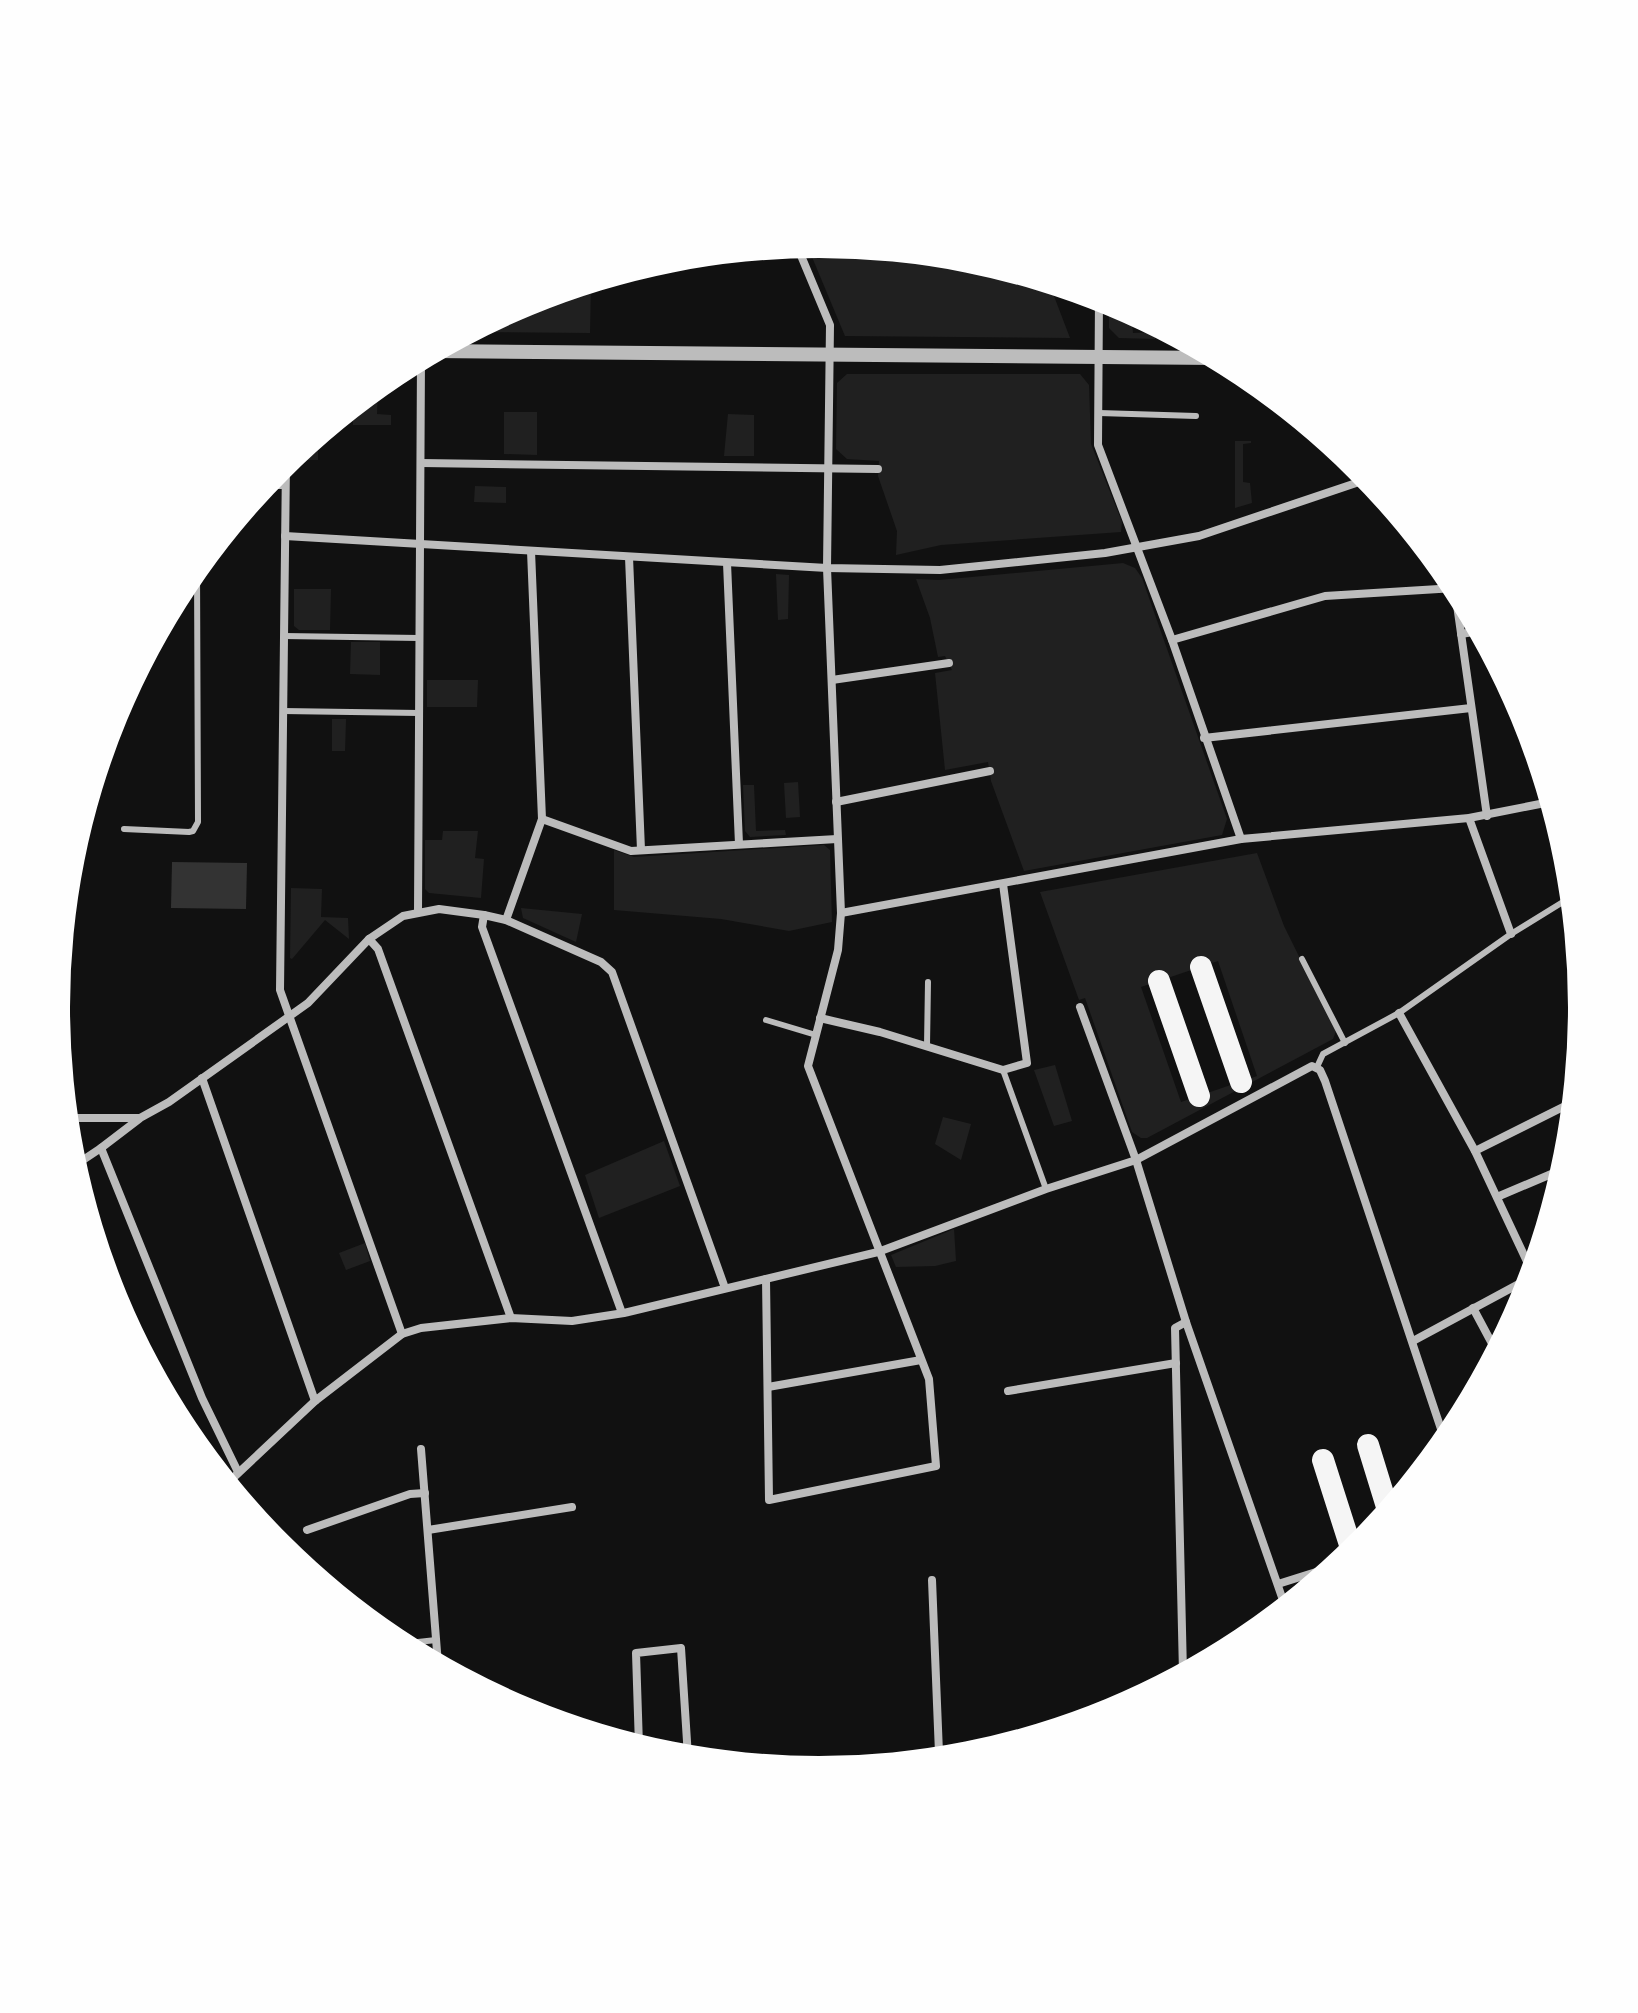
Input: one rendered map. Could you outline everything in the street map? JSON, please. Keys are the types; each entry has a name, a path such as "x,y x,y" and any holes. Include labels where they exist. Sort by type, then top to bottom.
{"highway":[{"path":"1201,967 1241,1082"},
{"path":"1159,981 1199,1096"},
{"path":"1368,1445 1384,1497"},
{"path":"1323,1460 1348,1537"}],"street":[{"path":"766,1279 769,1500 936,1466 929,1379 808,1066 838,950 841,913 827,568 830,325 802,258"},
{"path":"1099,312 1098,445 1172,640 1241,839"},
{"path":"458,351 1194,358"},
{"path":"418,912 421,373"},
{"path":"421,463 878,469"},
{"path":"285,481 280,990 402,1334"},
{"path":"285,536 727,563 940,570 1138,547 1199,536 1355,483"},
{"path":"506,920 542,819 531,551"},
{"path":"629,557 641,850"},
{"path":"727,563 739,844"},
{"path":"1172,640 1325,596 1440,587"},
{"path":"1459,617 1487,816"},
{"path":"1461,634 1468,633"},
{"path":"832,680 949,663"},
{"path":"1204,738 1471,708"},
{"path":"836,802 990,771"},
{"path":"841,913 1241,839 1487,816 1539,804"},
{"path":"1469,818 1511,934"},
{"path":"542,819 631,851 837,839"},
{"path":"820,1018 1003,1070 1027,1063 1003,884"},
{"path":"85,1158 308,1003 369,939 403,916 439,909 484,915 506,920 601,962 612,972 725,1288"},
{"path":"484,915 482,927 622,1313"},
{"path":"369,939 378,949 511,1318"},
{"path":"1080,1007 1136,1160 1186,1322 1282,1596"},
{"path":"1399,1013 1475,1151 1525,1256"},
{"path":"235,1474 315,1401 402,1334 421,1328 511,1318 572,1321 622,1313 878,1252 1046,1189 1136,1160 1301,1070 1317,1067 1325,1081 1440,1426"},
{"path":"202,1078 315,1401"},
{"path":"1475,1151 1561,1108"},
{"path":"78,1118 140,1118"},
{"path":"101,1148 202,1398 238,1472"},
{"path":"1497,1197 1548,1175"},
{"path":"1413,1341 1513,1287"},
{"path":"1473,1308 1490,1340"},
{"path":"1183,1660 1175,1328 1186,1322"},
{"path":"768,1387 921,1360"},
{"path":"1008,1391 1176,1363"},
{"path":"421,1449 437,1650"},
{"path":"307,1530 410,1494 425,1493"},
{"path":"428,1530 572,1507"},
{"path":"1278,1584 1309,1574"},
{"path":"932,1580 939,1745"},
{"path":"639,1733 636,1653 681,1648 687,1743"}],"lane":[{"path":"1099,413 1196,416"},
{"path":"124,829 189,832 198,822 197,589"},
{"path":"284,636 419,638"},
{"path":"283,711 419,713"},
{"path":"1317,1067 1323,1054 1399,1013 1511,934 1561,903"},
{"path":"1302,959 1345,1043"},
{"path":"927,1046 928,982"},
{"path":"766,1020 816,1035"},
{"path":"1003,1070 1046,1189"},
{"path":"423,1641 436,1640"}],"shaded area":[{"path":"812,258 917,264 965,272 1054,295 1070,338 845,336"},
{"path":"591,293 590,333 494,332"},
{"path":"1109,316 1132,327 1133,333 1144,332 1155,339 1119,338 1109,328"},
{"path":"847,374 1080,374 1089,385 1091,444 1122,522 1121,532 941,545 896,555 897,531 878,476 879,461 847,459 836,449 837,383"},
{"path":"377,402 377,414 391,415 391,425 353,425 353,420"},
{"path":"504,412 537,412 537,455 504,454"},
{"path":"728,414 754,415 754,456 724,456"},
{"path":"1235,441 1251,441 1243,444 1243,482 1250,483 1252,503 1235,508"},
{"path":"318,450 318,460 307,460"},
{"path":"475,486 506,487 506,503 474,502"},
{"path":"1123,563 1135,568 1142,578 1227,819 1222,835 1024,871 991,781 988,762 945,770 935,673 952,670 945,656 938,657 930,618 916,579 939,580"},
{"path":"776,574 789,575 788,619 778,620"},
{"path":"294,589 331,589 330,630 299,630 294,626"},
{"path":"351,642 380,642 380,675 350,674"},
{"path":"427,680 478,680 477,707 427,707"},
{"path":"332,719 346,719 345,751 332,751"},
{"path":"798,782 800,817 786,818 784,783"},
{"path":"743,785 754,785 756,831 785,830 786,835 750,837 745,831"},
{"path":"443,831 478,831 475,858 484,859 481,898 429,893 425,889 425,840 442,840"},
{"path":"824,845 830,850 832,922 789,931 721,919 614,910 614,850 634,857"},
{"path":"1257,853 1284,926 1336,1031 1333,1039 1147,1138 1141,1138 1132,1132 1085,998 1079,1000 1040,892","holes":["1218,961 1257,1076 1181,1102 1141,987"]},
{"path":"172,862 247,863 246,909 171,908"},
{"path":"291,888 322,889 321,917 348,918 349,939 325,920 290,958"},
{"path":"521,908 582,914 576,942 523,918"},
{"path":"1055,1065 1072,1121 1054,1126 1034,1070"},
{"path":"943,1117 971,1124 961,1160 935,1144"},
{"path":"664,1141 680,1186 599,1218 585,1175"},
{"path":"954,1229 956,1261 935,1266 896,1267 891,1255"},
{"path":"365,1243 370,1261 346,1270 339,1253"}]}
